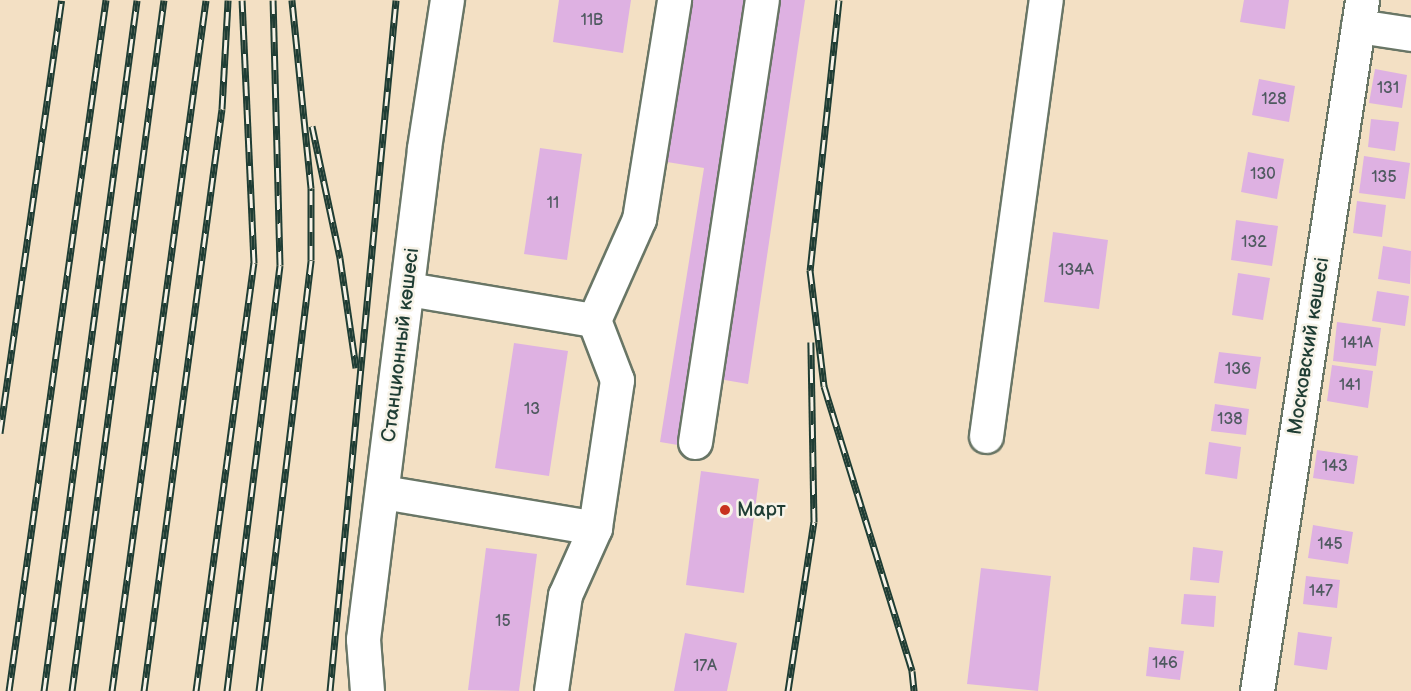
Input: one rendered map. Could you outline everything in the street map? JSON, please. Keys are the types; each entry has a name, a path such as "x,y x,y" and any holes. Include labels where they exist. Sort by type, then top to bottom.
{"street":[{"name":"Станционный көшесі","path":"367,691 363,639 447,0"},
{"path":"551,691 565,595 595,528 617,380 594,320 639,219 674,0"},
{"path":"695,442 762,0"},
{"path":"986,436 1046,0"},
{"path":"1360,13 1411,34"},
{"name":"Московский көшесі","path":"1257,691 1360,13"},
{"path":"408,289 594,320"},
{"path":"383,492 595,528"}],"building":[{"path":"559,0 631,0 623,53 553,42"},
{"path":"693,0 749,0 678,445 660,442 704,168 667,162"},
{"path":"775,0 805,0 748,384 719,379"},
{"path":"1244,0 1289,0 1285,29 1240,22"},
{"path":"1375,69 1407,75 1402,108 1369,103"},
{"path":"1259,79 1295,86 1289,122 1252,115"},
{"path":"1371,119 1399,122 1395,151 1368,147"},
{"path":"540,148 582,154 567,260 524,254"},
{"path":"1248,152 1284,159 1277,199 1241,192"},
{"path":"1364,156 1410,163 1405,199 1359,193"},
{"path":"1357,201 1386,205 1382,237 1353,233"},
{"path":"1236,220 1278,226 1272,266 1231,260"},
{"path":"1053,232 1108,240 1099,309 1044,302"},
{"path":"1383,246 1411,251 1410,284 1378,279"},
{"path":"1238,273 1270,278 1263,320 1232,315"},
{"path":"1377,291 1409,296 1405,326 1372,321"},
{"path":"1337,322 1381,328 1376,366 1333,361"},
{"path":"514,343 568,351 549,476 495,468"},
{"path":"1219,352 1261,357 1256,389 1214,383"},
{"path":"1332,365 1373,371 1368,408 1327,401"},
{"path":"1215,404 1249,409 1246,435 1211,431"},
{"path":"1209,442 1241,447 1237,479 1205,474"},
{"path":"1317,450 1358,456 1354,484 1313,478"},
{"name":"Март","path":"701,471 759,479 744,593 686,585"},
{"path":"1313,525 1353,532 1348,564 1308,558"},
{"path":"1193,547 1223,551 1219,583 1190,580"},
{"path":"486,548 537,554 519,691 468,690"},
{"path":"981,568 1051,576 1038,691 967,684"},
{"path":"1306,576 1340,580 1337,608 1303,604"},
{"path":"1184,594 1216,596 1214,627 1181,624"},
{"path":"1298,632 1332,637 1327,670 1294,665"},
{"path":"685,633 737,643 727,691 674,691"},
{"path":"1149,647 1184,651 1180,680 1146,676"}],"railway":[{"path":"0,433 62,0"},
{"path":"9,691 106,0"},
{"path":"44,691 137,0"},
{"path":"72,691 164,0"},
{"path":"112,691 206,0"},
{"path":"144,691 222,109 228,0"},
{"path":"196,691 254,263 242,0"},
{"path":"227,691 280,265 273,0"},
{"path":"259,691 311,260 311,188 292,0"},
{"path":"330,691 396,0"},
{"path":"839,0 810,270 824,386 912,671 914,691"},
{"path":"312,126 340,258 356,368"},
{"path":"788,691 814,522 811,342"}],"place":[{"name":"Март","path":"725,510"}]}
